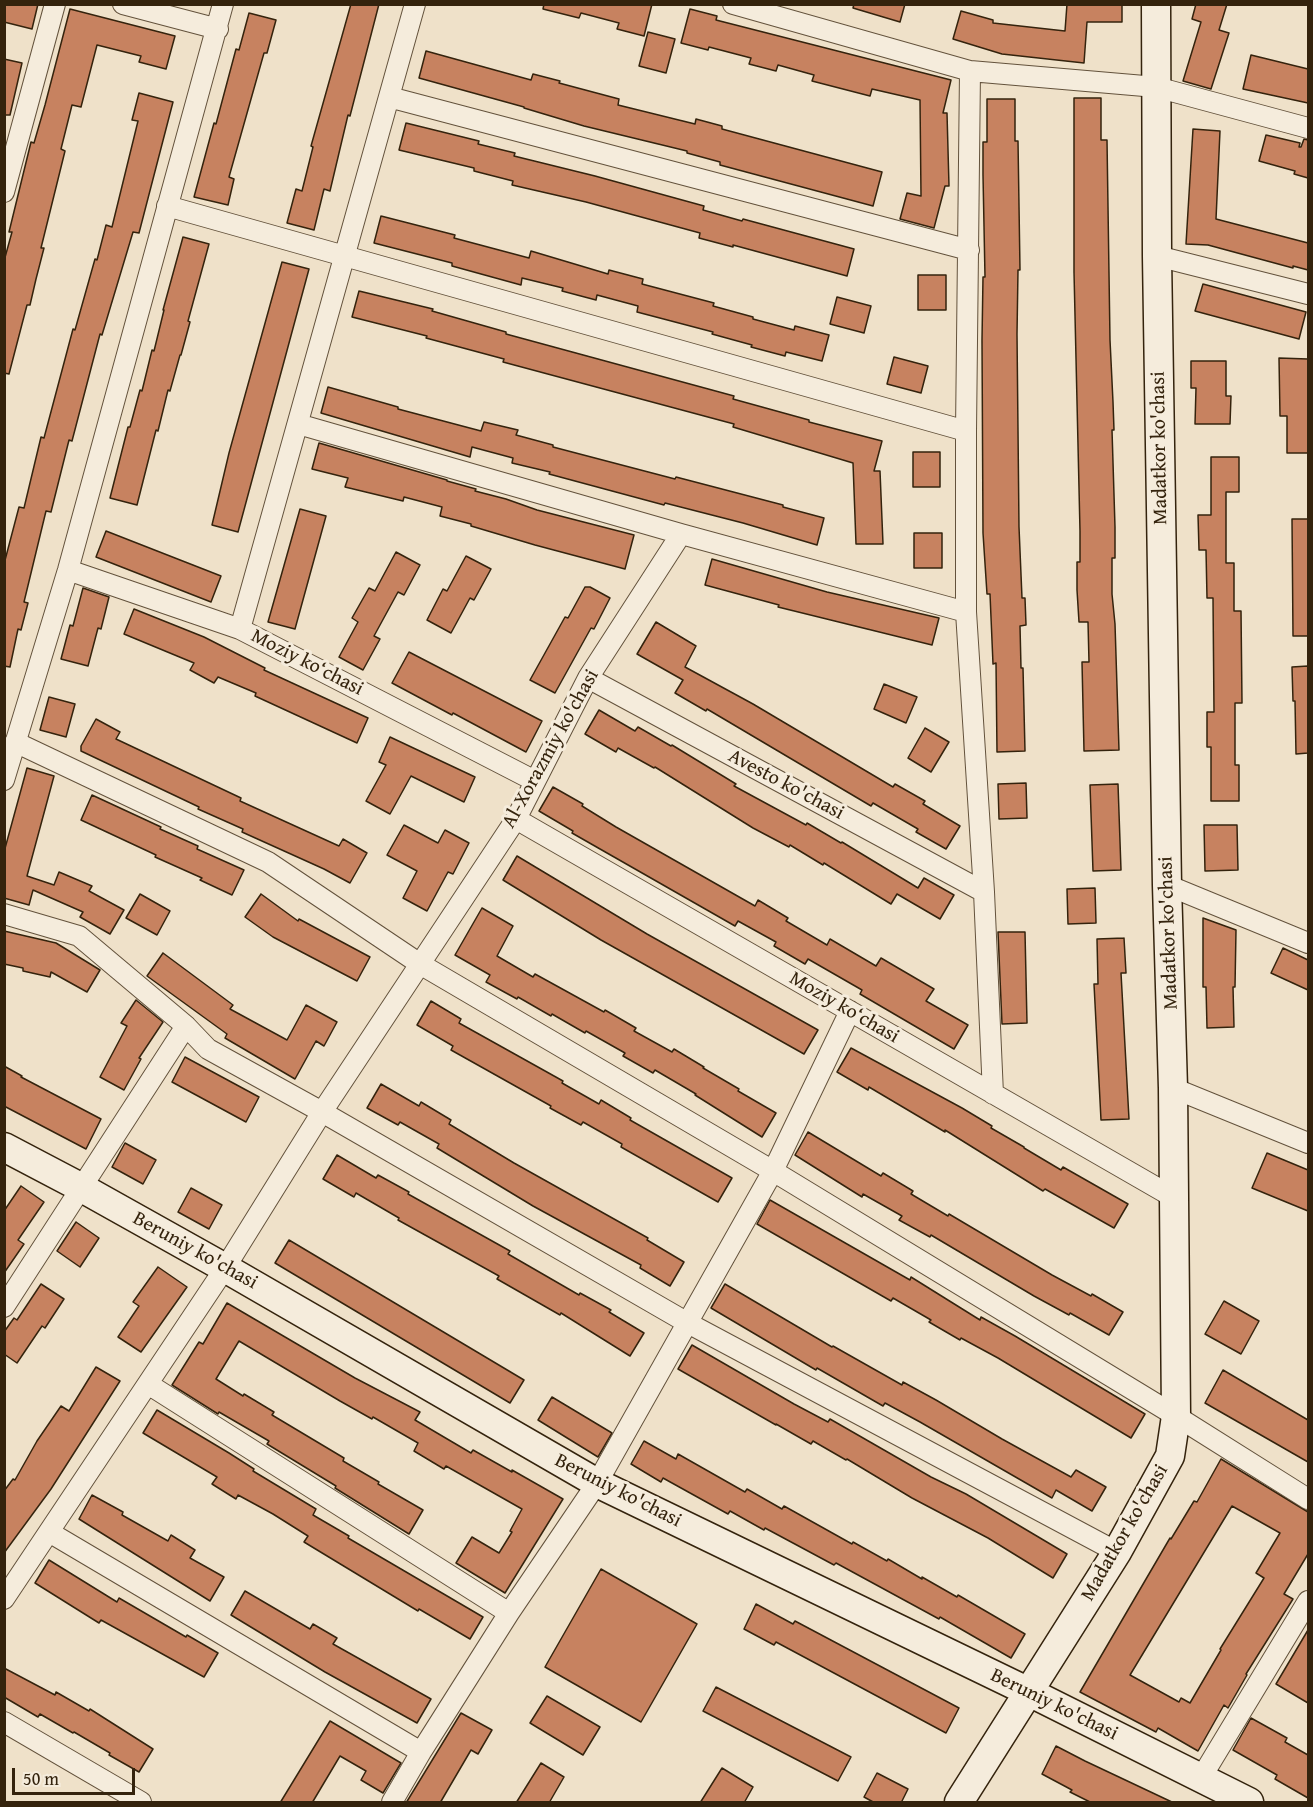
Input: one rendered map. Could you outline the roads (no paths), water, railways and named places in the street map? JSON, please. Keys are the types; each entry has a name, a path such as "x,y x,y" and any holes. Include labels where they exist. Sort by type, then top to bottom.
{"street":[{"path":"4,192 55,4"},
{"path":"123,4 218,29"},
{"path":"4,780 68,570 223,4"},
{"path":"240,629 415,4"},
{"path":"734,4 970,71 1156,87 1308,128"},
{"name":"Madatkor ko'chasi","path":"959,1803 1117,1552 1170,1456 1176,1416 1173,1088 1167,885 1155,4"},
{"path":"970,71 966,612 984,892 993,1094"},
{"path":"389,97 969,250"},
{"path":"167,206 966,431"},
{"path":"1157,256 1308,294"},
{"path":"298,424 681,534 966,612"},
{"name":"Al-Xorazmiy ko'chasi","path":"4,1599 225,1268 322,1112 516,819 588,678 681,534"},
{"name":"Moziy ko‘chasi","path":"68,570 240,629 535,781"},
{"name":"Avesto ko'chasi","path":"588,678 984,892"},
{"path":"15,742 268,862 420,964 773,1171 1308,1499"},
{"name":"Moziy ko‘chasi","path":"516,819 1173,1197"},
{"path":"1167,885 1308,943"},
{"path":"4,914 79,936 186,1026 208,1050 322,1112 686,1322 1117,1552"},
{"path":"392,1803 421,1752 509,1613 597,1483 773,1171 850,1011"},
{"path":"4,1307 186,1026"},
{"path":"1173,1088 1308,1143"},
{"name":"Beruniy ko'chasi","path":"4,1147 225,1268 597,1483 1029,1692 1249,1803"},
{"path":"147,1384 509,1613"},
{"path":"49,1532 421,1752"},
{"path":"1201,1778 1308,1601"},
{"path":"4,1722 141,1803"}]}
